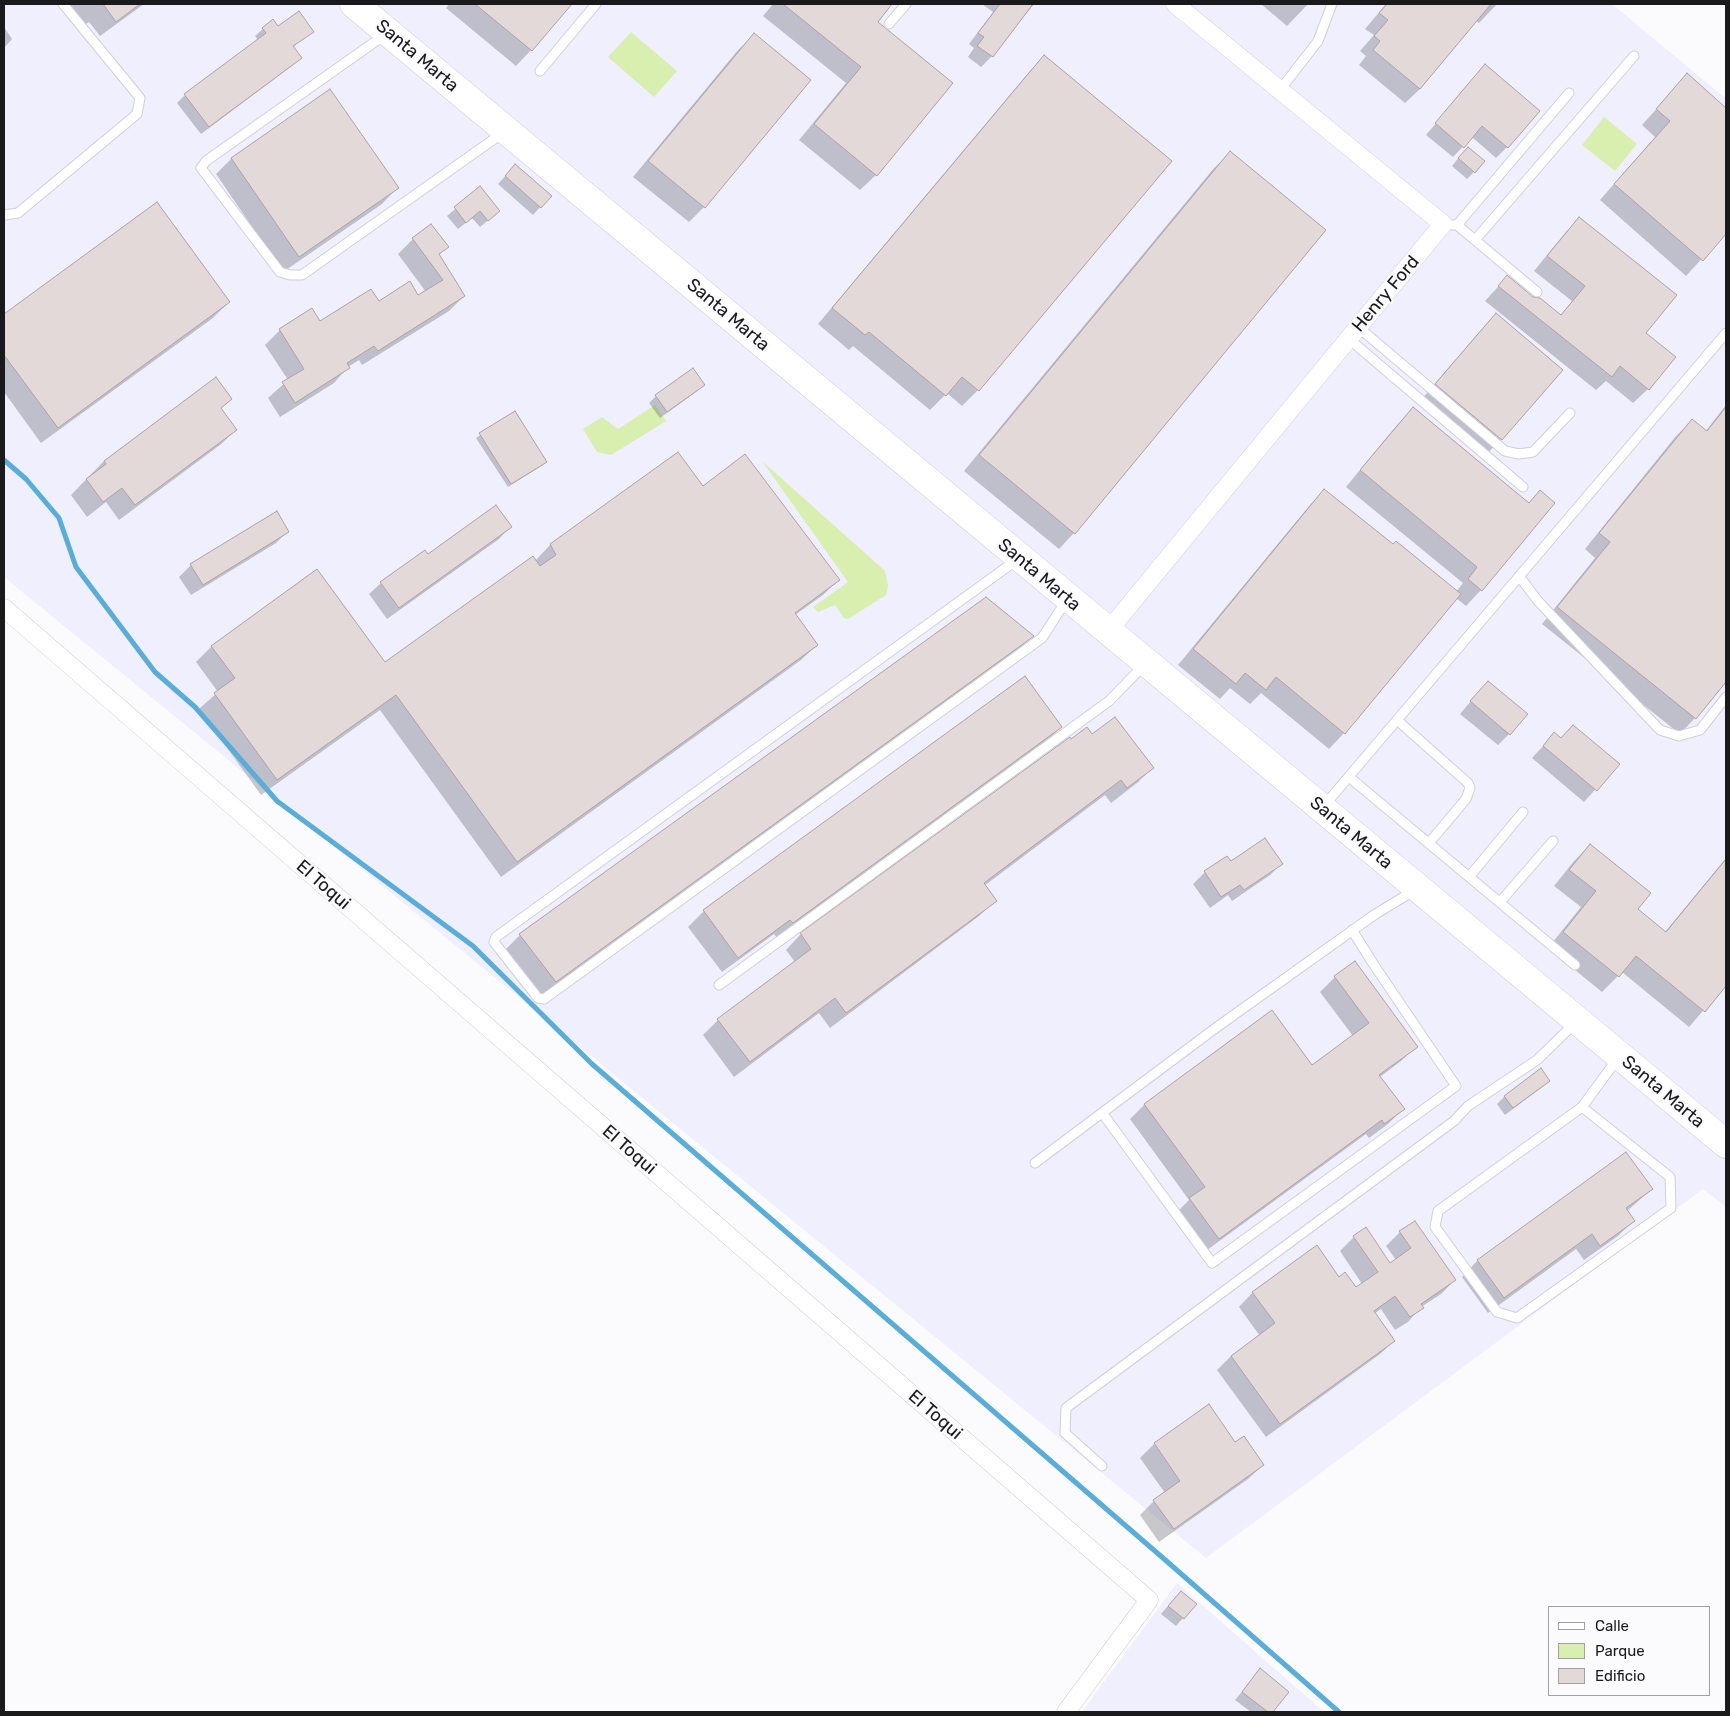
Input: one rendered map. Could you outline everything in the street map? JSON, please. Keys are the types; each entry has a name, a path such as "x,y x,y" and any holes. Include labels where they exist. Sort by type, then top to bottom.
{"main road":[{"name":"Santa Marta","path":"354,4 1726,1144"}],"street":[{"path":"1175,4 1450,225"},
{"name":"Henry Ford","path":"1108,631 1354,333 1450,225"},
{"name":"El Toqui","path":"4,608 1149,1600 1066,1712"}],"lane":[{"path":"4,216 18,213 137,114 140,98 63,4"},
{"path":"540,71 596,4"},
{"path":"889,24 906,4"},
{"path":"1280,90 1318,42 1332,4"},
{"path":"388,32 206,161 201,168 280,272 290,275 302,275 506,131"},
{"path":"1475,240 1634,56"},
{"path":"1537,292 1475,240 1450,225 1569,93"},
{"path":"1354,333 1505,451 1519,454 1533,452 1570,413"},
{"path":"1354,333 1523,487"},
{"path":"1321,809 1726,333"},
{"path":"1020,558 496,937 494,942 538,998 544,999 1042,638 1068,598"},
{"path":"1519,576 1538,601 1660,730 1679,736 1700,730 1726,697"},
{"path":"719,985 1109,701 1146,663"},
{"path":"1397,720 1466,779 1470,788 1466,799 1429,843"},
{"path":"1349,777 1575,965"},
{"path":"1469,877 1523,812"},
{"path":"1500,902 1552,841"},
{"path":"1035,1163 1103,1114 1216,1027 1352,930 1417,888"},
{"path":"1103,1114 1212,1263 1456,1086 1352,930"},
{"path":"1102,1466 1065,1432 1066,1408 1454,1121 1468,1106 1537,1060 1577,1021"},
{"path":"1582,1107 1670,1177 1671,1208 1517,1318 1497,1312 1435,1227 1438,1211 1582,1107 1620,1056"}],"shaded area":[{"path":"4,4 1612,4 1724,97 1726,95 1726,1207 1703,1189 1206,1558 4,577"},
{"path":"1177,1583 1324,1712 1082,1712"}],"green space":[{"path":"631,32 677,71 654,97 608,57"},
{"path":"1604,117 1637,144 1615,171 1582,145"},
{"path":"655,405 666,421 611,455 597,452 583,429 602,417 618,429"},
{"path":"762,461 885,571 888,585 886,595 848,619 844,618 835,605 818,612 813,607 848,582"}],"building":[{"path":"103,4 140,4 116,22"},
{"path":"475,4 572,4 532,51"},
{"path":"783,4 892,4 878,22 953,83 877,176 814,124 861,67"},
{"path":"1000,4 1033,4 993,57 977,46 984,37 978,33"},
{"path":"1387,4 1491,4 1420,89 1373,50 1380,41 1374,36 1388,20 1379,13"},
{"path":"299,11 314,32 293,46 302,58 209,127 184,94 266,33 262,28 273,19 278,26"},
{"path":"754,33 811,80 705,208 648,161"},
{"path":"1044,55 1172,161 979,391 962,377 946,396 869,332 865,335 832,308"},
{"path":"1485,64 1540,111 1508,148 1482,126 1464,148 1435,123"},
{"path":"1687,73 1726,108 1726,234 1703,261 1614,184 1670,121 1656,109"},
{"path":"330,89 399,188 299,257 231,158"},
{"path":"1468,147 1485,161 1475,173 1458,158"},
{"path":"1230,151 1326,230 1075,534 979,455"},
{"path":"515,164 552,196 541,208 505,176"},
{"path":"480,186 500,211 488,221 480,211 466,223 454,207"},
{"path":"157,202 230,302 58,428 4,355 4,314"},
{"path":"1579,217 1677,295 1646,333 1676,357 1649,390 1620,366 1612,377 1498,286 1507,275 1533,297 1540,298 1561,315 1585,286 1547,256"},
{"path":"431,224 449,247 439,254 465,296 378,351 374,346 347,363 350,368 295,403 282,382 304,369 279,329 312,308 320,321 371,289 379,301 410,281 418,295 443,280 412,238"},
{"path":"1496,313 1563,370 1502,440 1435,384"},
{"path":"693,368 705,385 667,412 655,395"},
{"path":"216,377 232,399 221,408 237,430 135,505 122,488 103,502 86,479 106,464 104,461"},
{"path":"1413,407 1529,503 1540,490 1555,503 1482,591 1468,579 1477,567 1360,470"},
{"path":"1726,407 1726,682 1696,719 1557,607 1610,542 1599,533 1692,419 1707,431"},
{"path":"515,411 547,462 511,484 479,433"},
{"path":"678,452 703,486 745,454 840,580 795,613 818,645 517,862 396,695 277,780 214,693 235,678 211,646 317,569 385,662 533,556 540,566 556,555 550,544"},
{"path":"1324,489 1393,544 1396,541 1461,594 1345,734 1276,677 1266,690 1245,673 1236,684 1193,649"},
{"path":"496,505 512,527 399,608 380,582 425,550 428,554"},
{"path":"277,511 289,532 203,585 190,564"},
{"path":"986,597 1034,636 556,982 519,934"},
{"path":"1025,676 1062,727 793,923 790,920 738,958 703,910"},
{"path":"1488,681 1528,714 1510,735 1470,701"},
{"path":"1115,717 1154,768 1127,788 1121,780 984,883 997,901 846,1013 835,998 750,1062 717,1019 811,949 800,933 1070,737 1071,739 1087,727 1092,734"},
{"path":"1573,725 1620,764 1597,791 1543,746 1554,732 1561,738"},
{"path":"1265,838 1283,864 1244,890 1240,885 1221,897 1204,871 1227,856 1231,861"},
{"path":"1590,844 1651,893 1638,909 1666,932 1726,859 1726,986 1705,1012 1636,956 1619,977 1563,932 1596,891 1569,870"},
{"path":"1355,961 1418,1047 1379,1075 1405,1109 1384,1124 1382,1120 1219,1239 1189,1198 1205,1187 1144,1104 1272,1010 1312,1065 1369,1023 1334,976"},
{"path":"1541,1068 1550,1081 1513,1108 1504,1096"},
{"path":"1626,1152 1653,1189 1626,1208 1635,1221 1600,1246 1592,1234 1504,1298 1477,1260"},
{"path":"1415,1221 1456,1280 1421,1304 1424,1308 1410,1317 1395,1296 1374,1311 1395,1341 1280,1424 1231,1356 1275,1323 1252,1292 1317,1245 1339,1277 1345,1272 1356,1287 1378,1272 1353,1236 1366,1227 1390,1263 1411,1248 1399,1231"},
{"path":"1209,1404 1235,1442 1244,1436 1264,1465 1174,1529 1153,1500 1180,1481 1154,1443"},
{"path":"1181,1591 1197,1604 1184,1619 1168,1606"},
{"path":"1260,1668 1289,1692 1273,1712 1268,1712 1242,1692"}],"waterway":[{"path":"4,460 26,479 59,518 76,567 155,672 195,707 277,801 473,946 592,1064 1339,1712"}]}
